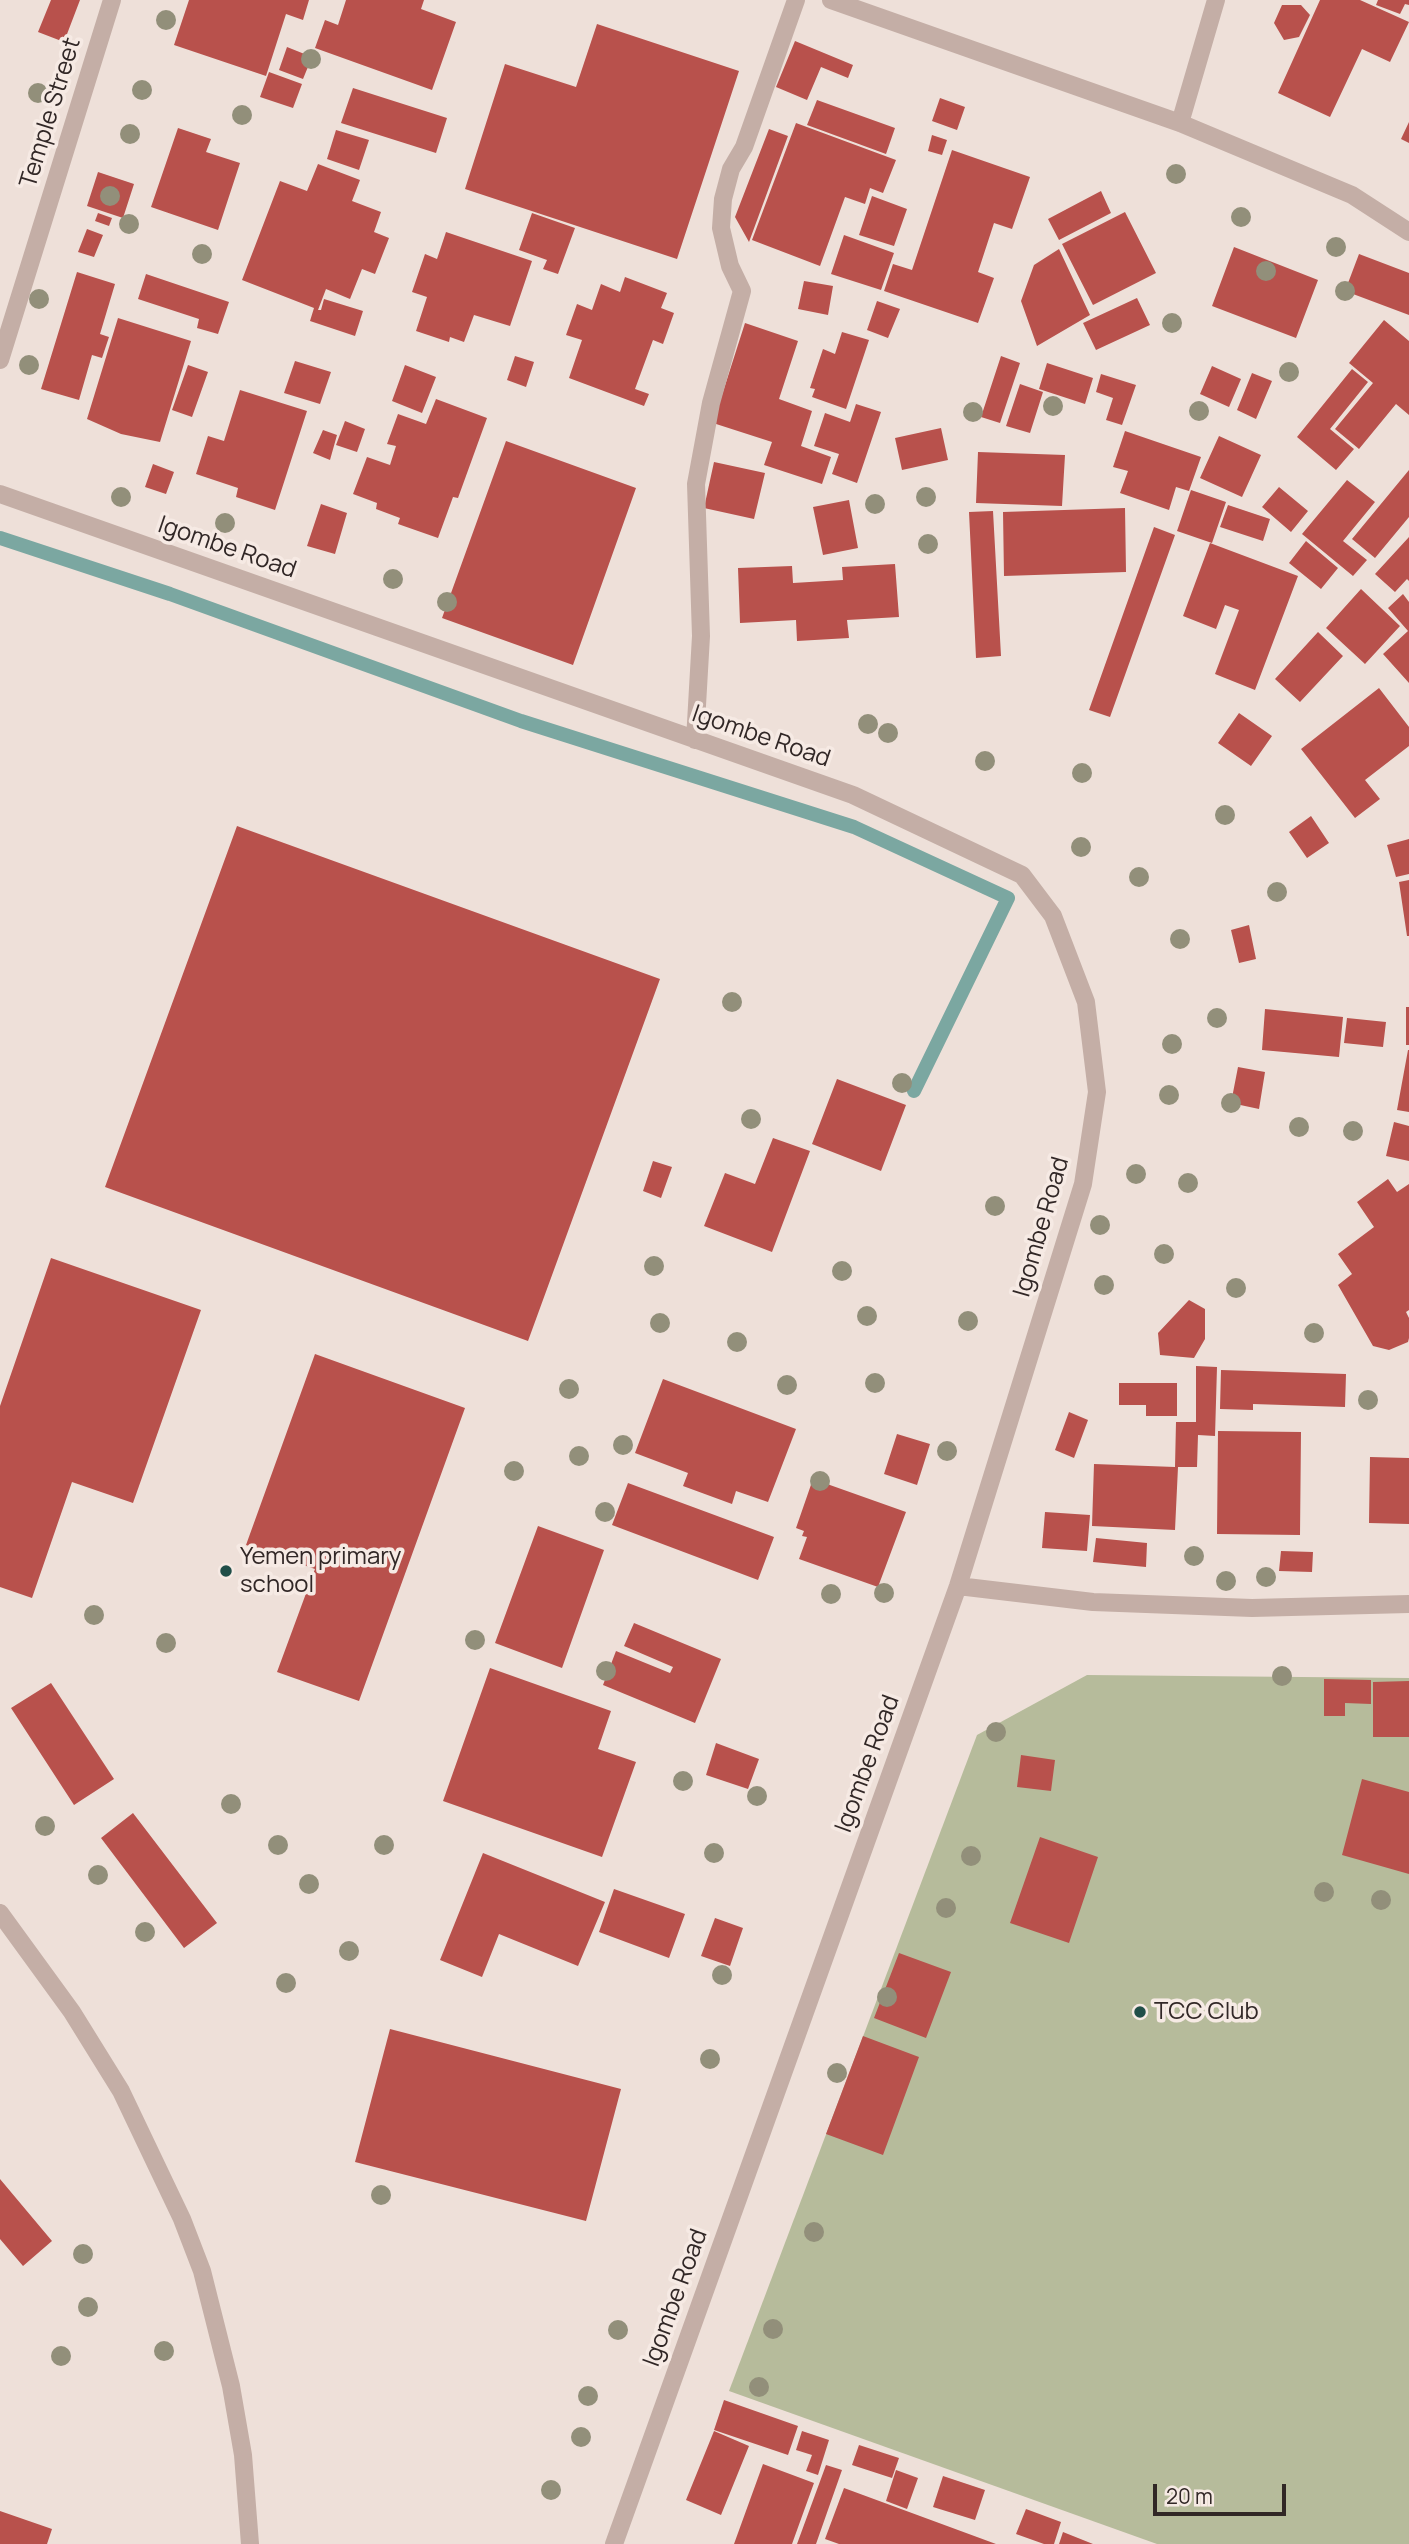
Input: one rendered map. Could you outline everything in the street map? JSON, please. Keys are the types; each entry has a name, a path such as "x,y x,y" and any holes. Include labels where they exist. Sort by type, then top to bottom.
{"street":[{"name":"Temple Street","path":"0,360 112,0"},
{"path":"695,740 701,636 696,484 712,404 742,291 730,266 721,228 723,199 731,169 744,147 796,0"},
{"path":"831,0 1180,123 1352,195 1409,232"},
{"path":"1180,123 1216,0"},
{"name":"Igombe Road","path":"0,494 853,796 1022,875 1053,916 1086,1002 1097,1092 1083,1184 958,1587 614,2544"},
{"path":"958,1587 1093,1602 1238,1608 1409,1604"},
{"path":"0,1913 72,2012 121,2091 182,2219 202,2271 231,2386 243,2455 250,2544"}],"green space":[{"name":"TCC Club","path":"1087,1675 1409,1678 1409,2544 1157,2544 729,2391 977,1735"}],"building":[{"path":"51,0 80,0 64,42 38,32"},
{"path":"189,0 309,0 303,20 286,14 266,76 174,45"},
{"path":"346,0 424,0 421,9 456,22 432,90 315,48 325,20 338,25"},
{"path":"1320,0 1360,0 1409,22 1390,62 1362,49 1330,117 1278,93"},
{"path":"1378,0 1409,0 1409,5 1405,4 1400,14 1376,5"},
{"path":"1282,5 1301,5 1310,15 1299,37 1284,40 1274,23"},
{"path":"597,24 739,71 677,259 465,189 505,64 576,87"},
{"path":"795,41 853,65 848,78 821,67 807,100 776,87"},
{"path":"287,47 312,57 303,79 279,70"},
{"path":"269,72 302,84 293,108 260,97"},
{"path":"353,88 447,118 436,153 341,123"},
{"path":"940,98 965,107 957,130 932,121"},
{"path":"817,100 895,128 886,154 807,125"},
{"path":"1409,122 1409,143 1401,139"},
{"path":"796,123 896,160 883,193 870,188 865,204 845,197 820,266 752,240"},
{"path":"178,128 211,139 206,152 240,163 218,230 151,207"},
{"path":"769,129 788,136 749,242 735,217"},
{"path":"336,130 369,140 359,170 327,159"},
{"path":"932,135 947,140 942,155 928,151"},
{"path":"952,150 1030,177 1012,229 994,223 978,272 994,278 978,323 884,291 893,264 912,270"},
{"path":"318,164 360,180 352,201 381,212 374,232 389,238 375,274 362,269 350,299 326,289 318,310 321,310 324,299 363,311 355,336 310,321 314,308 242,280 280,181 307,191"},
{"path":"98,172 134,184 123,218 87,206"},
{"path":"1101,191 1111,213 1059,240 1048,219"},
{"path":"872,196 907,209 894,246 859,235"},
{"path":"1125,212 1156,273 1093,305 1062,244"},
{"path":"98,213 112,218 109,226 95,221"},
{"path":"532,213 575,228 558,274 543,269 547,260 519,250"},
{"path":"87,229 103,235 94,257 78,252"},
{"path":"446,232 532,261 510,326 474,315 464,342 450,337 449,342 416,331 427,297 412,292 425,254 437,259"},
{"path":"844,235 894,253 881,290 831,274"},
{"path":"1234,247 1318,280 1296,338 1212,306"},
{"path":"1059,249 1090,315 1037,346 1021,301 1034,265"},
{"path":"1359,254 1409,273 1409,315 1345,291"},
{"path":"77,272 115,284 100,334 109,337 102,358 92,355 79,400 41,389"},
{"path":"146,274 229,302 218,334 197,328 199,319 138,299"},
{"path":"625,277 667,293 661,308 674,313 663,344 653,340 635,389 649,394 644,406 569,378 582,340 566,335 577,304 592,310 601,284 620,292"},
{"path":"804,281 833,286 828,315 798,309"},
{"path":"1137,298 1150,325 1096,350 1083,323"},
{"path":"877,301 900,309 888,338 867,330"},
{"path":"118,318 191,341 160,442 121,434 87,419"},
{"path":"1384,320 1409,341 1409,415 1396,404 1359,449 1335,429 1373,383 1349,363"},
{"path":"745,323 798,341 779,399 812,411 801,446 831,457 822,484 764,465 772,442 713,423"},
{"path":"842,332 869,340 846,409 812,397 815,389 810,388 823,349 835,354"},
{"path":"515,356 534,362 526,387 507,380"},
{"path":"1001,356 1020,363 1000,423 981,417"},
{"path":"295,361 331,372 320,404 284,393"},
{"path":"1047,363 1093,378 1085,404 1039,389"},
{"path":"188,365 208,372 192,417 172,410"},
{"path":"405,365 436,377 422,413 392,401"},
{"path":"1212,366 1241,379 1229,407 1200,394"},
{"path":"1352,369 1368,382 1330,429 1354,449 1336,470 1297,437"},
{"path":"1252,373 1272,381 1256,419 1237,410"},
{"path":"1101,374 1136,385 1122,425 1106,420 1113,398 1096,392"},
{"path":"1020,384 1043,392 1030,433 1006,426"},
{"path":"240,390 307,411 275,510 236,497 238,488 196,474 208,436 224,441"},
{"path":"436,399 487,418 458,498 453,497 438,538 398,524 400,518 376,509 377,503 353,494 367,457 390,465 396,446 387,444 398,414 426,424"},
{"path":"856,404 881,412 857,483 832,474 839,454 814,446 825,413 850,422"},
{"path":"345,421 365,429 357,452 336,445"},
{"path":"941,428 948,460 902,470 895,438"},
{"path":"323,430 337,435 330,460 313,453"},
{"path":"1125,431 1201,457 1189,491 1176,487 1169,510 1120,493 1128,471 1113,467"},
{"path":"1219,436 1261,455 1242,497 1200,478"},
{"path":"506,441 636,488 573,665 442,618"},
{"path":"978,452 1065,455 1062,506 976,503"},
{"path":"714,462 765,473 754,519 704,508"},
{"path":"153,464 174,472 166,494 145,487"},
{"path":"1409,470 1409,517 1375,558 1352,539"},
{"path":"1347,480 1375,502 1343,541 1367,560 1353,576 1302,534"},
{"path":"1279,487 1308,511 1291,532 1262,507"},
{"path":"1191,490 1226,502 1212,543 1177,531"},
{"path":"849,500 858,548 823,555 813,507"},
{"path":"321,504 347,513 335,554 307,546"},
{"path":"1228,505 1270,519 1263,541 1220,527"},
{"path":"1125,508 1126,572 1004,576 1003,512"},
{"path":"993,511 1001,656 976,658 969,512"},
{"path":"1154,527 1175,535 1110,717 1089,710"},
{"path":"1409,537 1409,581 1407,579 1395,592 1375,574"},
{"path":"1306,541 1338,568 1321,589 1289,563"},
{"path":"1210,543 1298,576 1255,690 1215,674 1239,610 1225,605 1216,629 1183,616"},
{"path":"895,564 899,617 847,620 849,638 797,641 796,620 740,623 738,568 792,566 793,583 843,580 842,567"},
{"path":"1361,589 1400,626 1365,664 1326,628"},
{"path":"1403,594 1409,602 1409,683 1383,654 1408,631 1388,608"},
{"path":"1318,632 1343,656 1300,702 1275,679"},
{"path":"1379,688 1409,727 1409,746 1365,780 1380,799 1355,818 1301,749"},
{"path":"1239,713 1272,736 1251,766 1218,743"},
{"path":"1311,816 1329,843 1307,858 1289,832"},
{"path":"237,826 660,979 528,1341 105,1187"},
{"path":"1409,839 1409,874 1396,877 1387,845"},
{"path":"1409,880 1409,936 1407,936 1399,882"},
{"path":"1249,925 1256,959 1239,963 1231,930"},
{"path":"1406,1007 1409,1007 1409,1045 1406,1045"},
{"path":"1265,1009 1343,1017 1339,1057 1262,1050"},
{"path":"1347,1018 1386,1022 1383,1047 1344,1043"},
{"path":"1409,1050 1409,1112 1397,1110"},
{"path":"1238,1067 1265,1072 1259,1109 1231,1103"},
{"path":"837,1079 906,1105 881,1171 812,1144"},
{"path":"1394,1122 1409,1126 1409,1161 1386,1156"},
{"path":"773,1138 810,1151 772,1252 704,1226 725,1173 755,1184"},
{"path":"653,1161 672,1167 661,1198 643,1191"},
{"path":"1388,1179 1397,1192 1409,1184 1409,1310 1406,1312 1409,1318 1409,1338 1408,1342 1389,1350 1373,1346 1338,1285 1352,1274 1338,1254 1374,1227 1357,1202"},
{"path":"51,1258 201,1310 133,1503 72,1482 32,1598 0,1587 0,1406"},
{"path":"1189,1300 1205,1309 1205,1339 1194,1358 1160,1355 1158,1333"},
{"path":"315,1354 465,1408 359,1701 277,1672 315,1569 246,1545"},
{"path":"1196,1366 1217,1367 1215,1436 1198,1435 1197,1467 1178,1467 1175,1530 1092,1526 1094,1464 1175,1467 1176,1422 1196,1422"},
{"path":"1221,1370 1346,1374 1345,1407 1253,1404 1253,1410 1220,1409"},
{"path":"663,1379 796,1429 768,1502 736,1491 732,1504 683,1486 688,1473 635,1453"},
{"path":"1119,1383 1177,1383 1177,1416 1146,1416 1146,1405 1119,1405"},
{"path":"1069,1412 1088,1420 1074,1458 1055,1450"},
{"path":"1218,1431 1301,1432 1300,1535 1217,1534"},
{"path":"897,1434 930,1444 917,1485 884,1474"},
{"path":"1370,1457 1409,1458 1409,1524 1369,1523"},
{"path":"813,1479 906,1512 878,1587 799,1559 807,1537 802,1536 804,1531 796,1528"},
{"path":"628,1483 774,1537 758,1580 612,1525"},
{"path":"1045,1512 1090,1515 1087,1551 1042,1548"},
{"path":"538,1526 604,1550 562,1668 495,1643"},
{"path":"1096,1538 1147,1543 1146,1567 1093,1562"},
{"path":"1281,1551 1313,1552 1312,1572 1279,1571"},
{"path":"634,1623 721,1659 695,1723 603,1685 616,1651 670,1673 673,1667 624,1646"},
{"path":"490,1668 611,1711 598,1749 636,1762 602,1857 443,1801"},
{"path":"1324,1679 1371,1680 1371,1704 1345,1703 1345,1716 1324,1716"},
{"path":"1409,1681 1409,1737 1373,1737 1373,1682"},
{"path":"51,1683 114,1779 74,1805 11,1708"},
{"path":"716,1743 759,1759 748,1789 706,1775"},
{"path":"1021,1755 1055,1760 1051,1791 1017,1787"},
{"path":"1362,1779 1409,1792 1409,1874 1342,1855"},
{"path":"133,1813 217,1923 184,1948 101,1838"},
{"path":"1040,1837 1098,1857 1069,1943 1010,1923"},
{"path":"483,1853 605,1902 578,1966 499,1934 482,1977 440,1960"},
{"path":"614,1889 685,1914 669,1958 599,1932"},
{"path":"715,1918 743,1928 730,1966 701,1956"},
{"path":"899,1953 951,1972 926,2038 874,2018"},
{"path":"390,2029 621,2089 586,2221 355,2162"},
{"path":"863,2036 919,2057 883,2155 826,2134"},
{"path":"0,2179 52,2241 23,2266 0,2239"},
{"path":"724,2400 798,2426 788,2455 714,2430"},
{"path":"714,2431 749,2446 721,2515 686,2500"},
{"path":"802,2431 829,2440 818,2475 806,2471 812,2455 796,2450"},
{"path":"859,2445 899,2458 892,2478 852,2465"},
{"path":"763,2464 814,2483 792,2544 734,2544"},
{"path":"826,2465 842,2470 816,2544 797,2544"},
{"path":"896,2470 918,2478 907,2509 886,2501"},
{"path":"943,2476 985,2490 975,2520 933,2507"},
{"path":"844,2488 996,2544 839,2544 825,2539"},
{"path":"1026,2509 1061,2522 1054,2544 1044,2544 1016,2534"},
{"path":"0,2511 52,2529 47,2544 0,2544"},
{"path":"1063,2532 1093,2544 1059,2544"}],"waterway":[{"path":"0,538 170,594 521,721 854,827 1008,898 914,1091"}],"place":[{"name":"Yemen primary school","path":"226,1571"},
{"name":"TCC Club","path":"1140,2012"}]}
